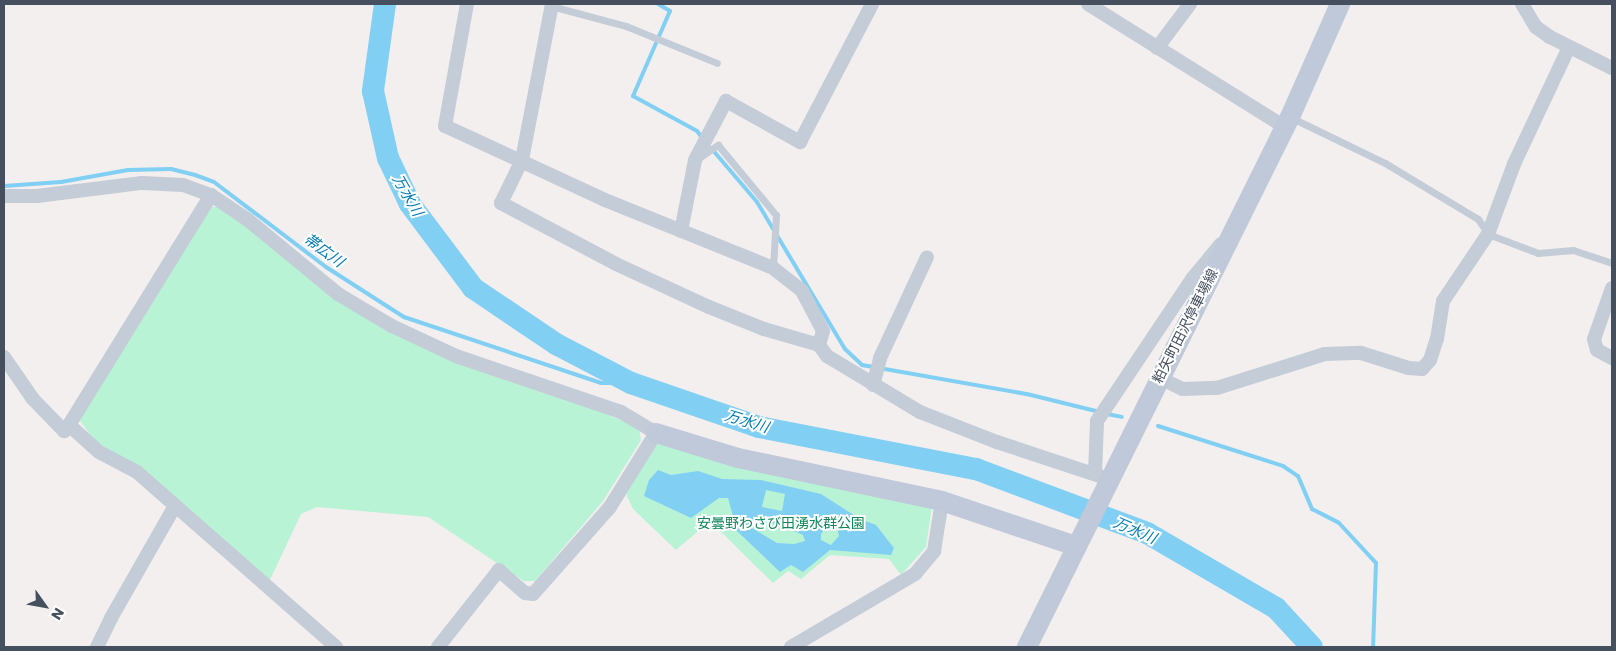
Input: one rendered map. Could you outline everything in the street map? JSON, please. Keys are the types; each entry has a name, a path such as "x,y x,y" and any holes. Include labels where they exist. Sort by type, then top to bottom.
{"main road":[{"name":"粕矢町田沢停車場線","path":"1026,647 1079,541 1103,480 1160,378 1287,122 1340,4"},
{"path":"656,433 738,458 942,501 1079,541"}],"street":[{"path":"467,4 445,126 605,200 773,268 802,291 822,331 819,345"},
{"path":"681,231 700,154 712,141 726,101 800,142 872,4"},
{"path":"1088,4 1156,48 1287,122"},
{"path":"1156,48 1190,4"},
{"path":"552,5 522,160 501,203 616,264 709,307 764,329 819,345 828,356 874,382 920,412 1103,480 1097,421 1192,279 1234,228"},
{"path":"1526,7 1536,27 1569,47 1612,68"},
{"path":"1160,378 1183,389 1217,388 1325,354 1361,354 1409,368 1422,368 1430,360 1437,339 1443,301 1488,234 1514,164 1569,47"},
{"path":"4,196 37,196 142,183 183,185 211,196 248,220 338,294 392,326 456,356 621,412 656,433 610,507 533,594 525,593 499,570 438,647"},
{"path":"4,357 33,399 64,431 70,425 211,196"},
{"path":"874,382 878,364 927,257"},
{"path":"1612,288 1594,339 1598,350 1612,358"},
{"path":"70,425 99,452 137,472 336,647"},
{"path":"792,647 915,574 934,551 942,501"},
{"path":"97,647 175,506"}],"lane":[{"path":"552,5 626,26 717,63"},
{"path":"1287,122 1393,168 1478,220 1488,234 1538,253 1573,250 1612,263"},
{"path":"712,141 776,215 773,268"}],"green space":[{"path":"210,207 219,207 238,220 335,297 639,428 641,440 603,501 535,581 524,581 428,517 317,507 301,514 269,582 97,444 78,418"},
{"name":"安曇野わさび田湧水群公園","path":"664,442 932,506 926,547 901,575 889,559 830,555 801,579 788,571 773,583 710,521 676,550 633,509 627,496 627,489 655,445"}],"water":[{"path":"658,470 671,475 698,471 722,479 761,480 821,494 860,519 876,525 894,548 891,555 830,550 803,572 791,565 780,572 737,531 728,498 719,498 691,518 644,496 649,480","holes":["766,490 785,494 782,511 762,507","759,521 782,526 803,535 805,541 794,544 777,543 752,528 752,522","828,525 837,528 839,536 831,545 821,540 821,534"]}],"waterway":[{"name":"万水川","path":"385,4 373,91 388,158 410,204 473,288 556,344 631,383 759,427 976,469 1147,533 1276,608 1312,647"},
{"path":"658,4 670,11 633,96 697,131 703,139"},
{"path":"711,148 757,202 845,349 862,365 1027,394 1100,412"},
{"name":"帯広川","path":"4,186 61,182 128,170 171,169 195,175 214,182 326,267 404,317 601,383 631,383"},
{"path":"1107,414 1122,417"},
{"path":"1158,426 1283,466 1298,476 1312,509 1339,523 1376,563 1373,647"}]}
